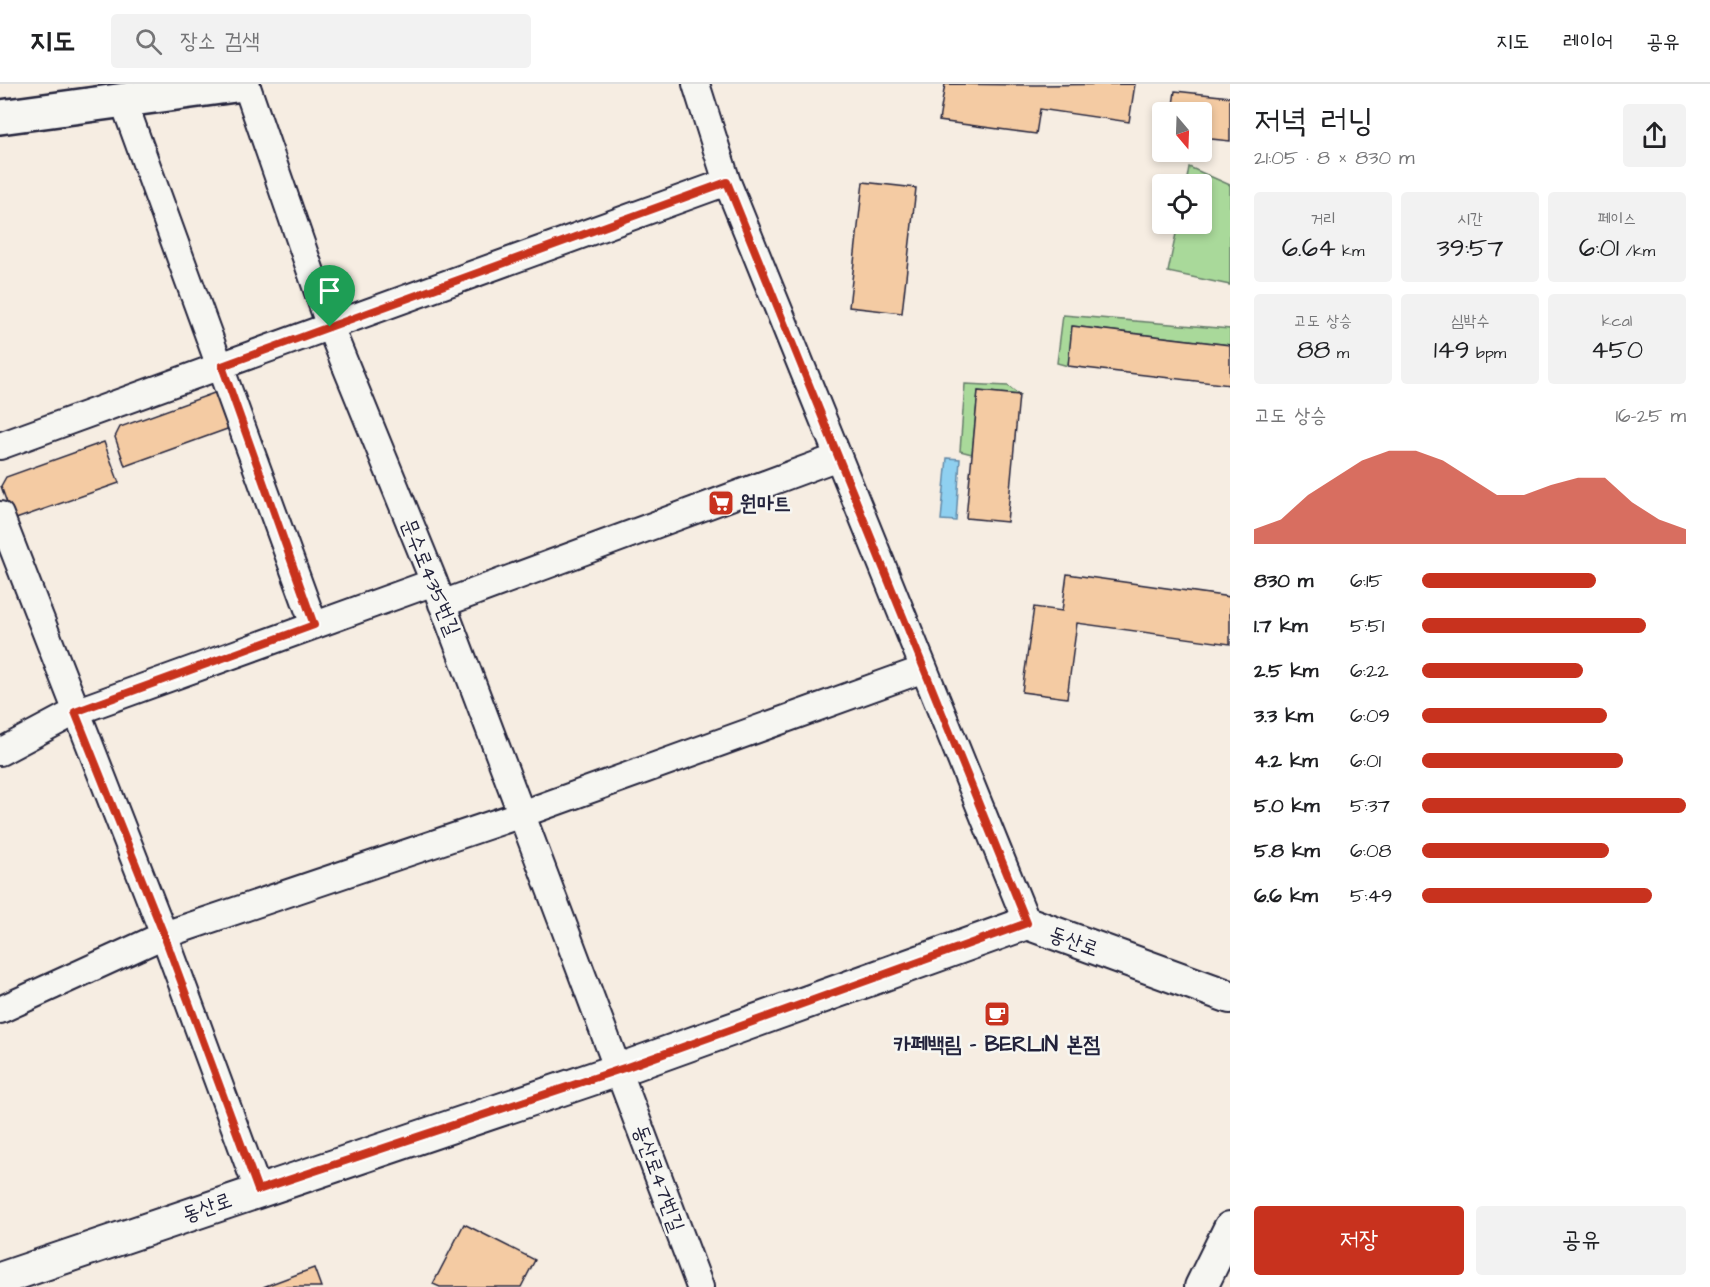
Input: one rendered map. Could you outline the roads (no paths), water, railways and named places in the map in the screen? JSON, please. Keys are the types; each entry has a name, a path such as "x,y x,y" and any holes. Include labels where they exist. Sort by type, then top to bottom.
{"main road":[{"path":"11,116 65,102 76,93 81,84"},
{"path":"11,116 245,84"}],"street":[{"name":"문수로435번길","path":"245,84 330,327 438,593 619,1070"},
{"path":"696,84 727,182 1027,923"},
{"path":"123,100 222,366 314,625"},
{"path":"0,446 727,182"},
{"path":"0,752 75,712 314,625 438,593 838,457"},
{"path":"0,515 164,935 258,1190"},
{"path":"0,1010 164,935 522,814 924,669"},
{"name":"동산로","path":"2,1270 258,1190 619,1070 1027,923 1230,997"},
{"name":"동산로47번길","path":"619,1070 700,1287"},
{"path":"1201,1287 1230,1228"}],"water":[{"path":"947,458 960,459 956,521 941,520"}],"place":[{"name":"원마트","path":"721,503"},
{"name":"카페백림 - BERLIN 본점","path":"997,1014"}]}
